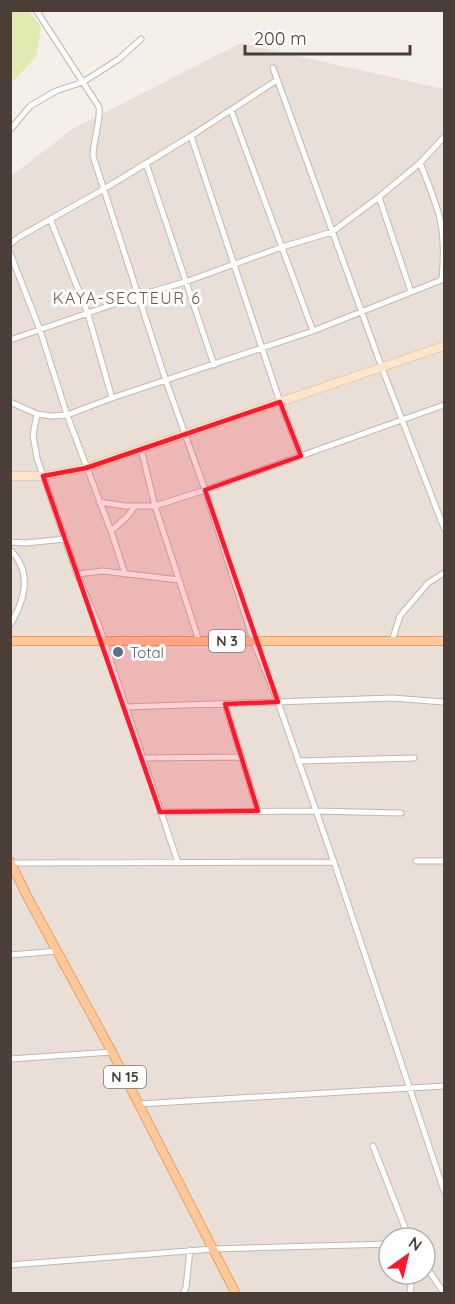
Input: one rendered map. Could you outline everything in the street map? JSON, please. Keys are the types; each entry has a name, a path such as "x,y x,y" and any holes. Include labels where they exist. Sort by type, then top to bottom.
{"main road":[{"path":"10,476 43,476 86,468 444,346"},
{"name":"N 3","path":"10,641 444,641"},
{"name":"N 15","path":"11,863 112,1052 236,1293"}],"street":[{"path":"36,10 99,107 93,156 137,296 205,490 253,640 278,702 444,1191"},
{"path":"10,130 30,106 56,91 83,82 119,59 141,39"},
{"path":"273,68 382,368 444,528"},
{"path":"10,244 191,136 277,80"},
{"path":"231,110 312,331"},
{"path":"191,136 280,402 301,456"},
{"path":"10,340 332,232 420,163 444,137"},
{"path":"146,163 214,365"},
{"path":"10,402 37,414 67,415 312,331 443,279 442,224 420,163"},
{"path":"379,197 411,292"},
{"path":"51,221 88,314 112,398"},
{"path":"10,253 40,330 67,415 125,574"},
{"path":"99,502 155,506 444,405"},
{"path":"37,414 34,443 43,476 77,574 91,604 178,863"},
{"path":"141,449 155,506 199,641"},
{"path":"111,531 127,517 135,506"},
{"path":"10,542 66,539"},
{"path":"16,555 24,543"},
{"path":"10,550 16,555 24,574 25,592 19,610 10,625"},
{"path":"77,574 103,572 179,580"},
{"path":"392,641 400,616 428,583 444,573"},
{"path":"125,707 392,698 444,702"},
{"path":"225,704 258,811"},
{"path":"142,758 241,757"},
{"path":"298,761 414,758"},
{"path":"160,812 401,813"},
{"path":"416,861 444,861"},
{"path":"11,863 333,862"},
{"path":"10,955 58,951"},
{"path":"10,1059 112,1052"},
{"path":"139,1104 444,1086"},
{"path":"373,1146 405,1226"},
{"path":"10,1265 190,1250 377,1244"},
{"path":"183,1293 186,1287 190,1250"}],"highlighted area":[{"path":"280,402 301,456 205,490 278,702 225,704 258,811 160,812 43,476 86,468"}],"shaded area":[{"path":"241,43 444,89 444,1293 11,1294 11,176 74,128"}],"green space":[{"path":"11,10 29,11 41,27 36,57 11,83"}],"place":[{"name":"Total","path":"118,652"}],"district":[{"name":"KAYA-SECTEUR 6","path":"127,298"}]}
